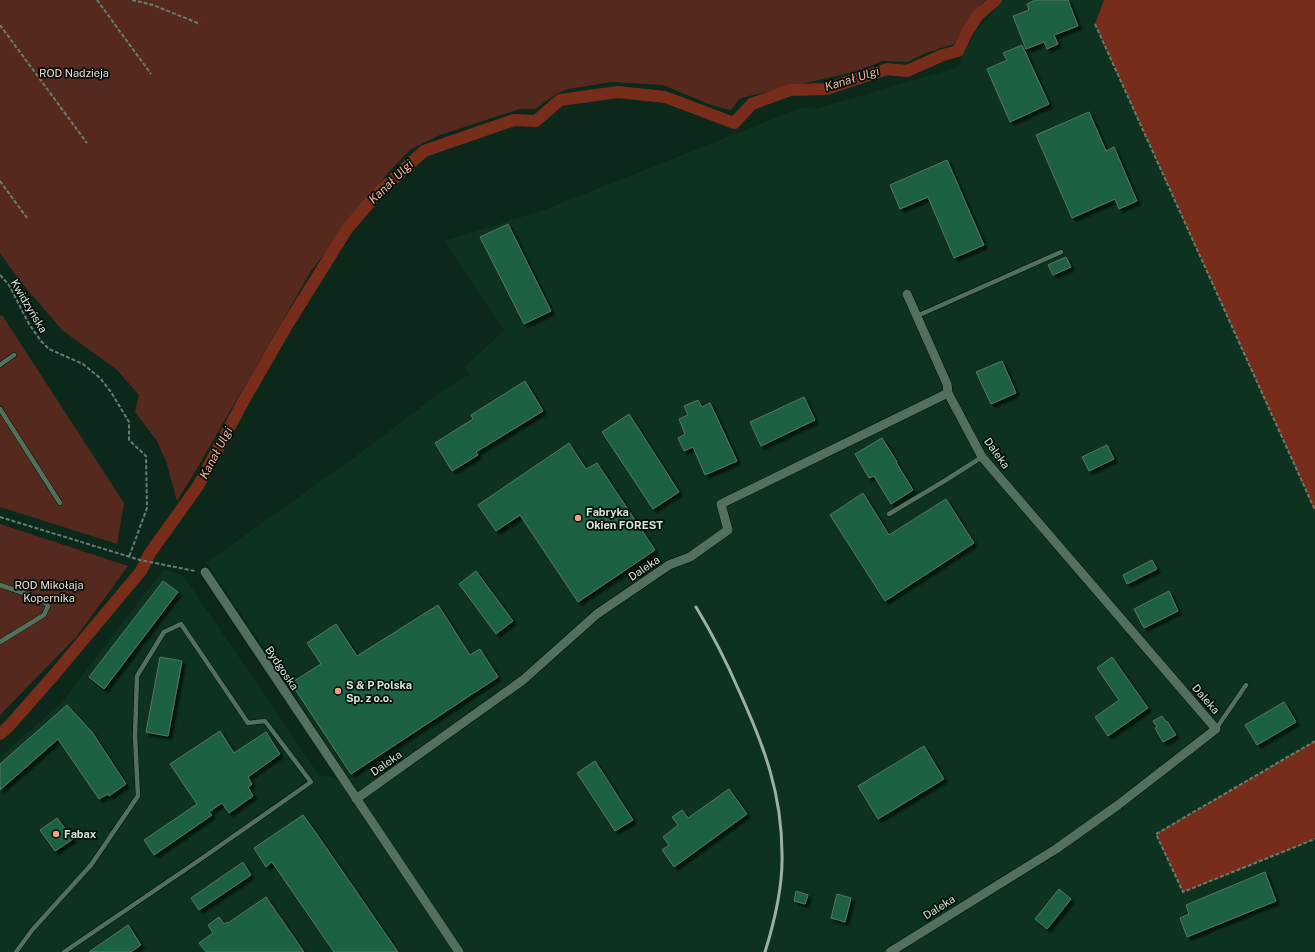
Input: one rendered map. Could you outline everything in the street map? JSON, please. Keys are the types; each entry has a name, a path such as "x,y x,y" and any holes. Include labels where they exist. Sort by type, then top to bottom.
{"street":[{"name":"Daleka","path":"890,952 1056,850 1216,728 982,457 948,393 947,384 907,294"},
{"name":"Daleka","path":"356,800 523,680 596,614 669,565 690,556 728,530 721,504 948,393"},
{"name":"Bydgoska","path":"205,572 459,952"}],"lane":[{"path":"917,316 1061,252"},
{"path":"0,365 14,355"},
{"path":"0,409 60,503"},
{"path":"889,514 982,457"},
{"path":"0,585 41,599 48,606 44,615 0,642"},
{"path":"16,952 33,929 91,865 138,796 135,736 137,676 164,632 181,624 248,723 265,721 311,782 64,952"},
{"path":"1216,728 1246,686"}],"path":[{"path":"97,0 151,74"},
{"path":"132,0 153,5 200,24"},
{"path":"1095,24 1315,510"},
{"path":"0,25 87,143"},
{"path":"0,181 27,218"},
{"name":"Kwidzyńska","path":"0,275 9,285 29,324 41,341 49,348 83,364 100,378 112,394 128,422 129,440 146,456 147,508 129,557"},
{"path":"0,517 140,560 205,572"},
{"path":"1315,741 1156,834 1183,892 1315,839"}],"shaded area":[{"path":"1004,0 1104,0 1095,24 1315,510 1315,741 1156,834 1183,892 1315,839 1315,952 0,952 0,757 63,701 163,570 183,575 319,775 349,780 262,645 206,563 373,444 438,394 469,374 465,367 504,330 445,241 546,209 803,107 816,109 958,67 964,52 975,33"},
{"path":"1104,0 1315,0 1315,510 1095,24"},
{"path":"1315,741 1315,839 1183,892 1156,834"}],"green space":[{"name":"ROD Nadzieja","path":"0,0 985,0 967,21 954,44 926,53 907,62 882,61 858,71 749,96 739,99 731,110 711,105 663,85 612,82 568,89 558,93 535,109 520,109 440,135 411,149 388,173 311,271 177,501 167,464 157,441 135,412 139,395 117,370 62,330 20,281 0,253"},
{"path":"2,315 124,503 117,544 0,507 0,316"},
{"name":"ROD Mikołaja Kopernika","path":"0,524 128,566 77,636 0,715"}],"building":[{"path":"1035,0 1068,0 1078,26 1054,35 1058,44 1047,49 1044,42 1026,49 1013,16 1029,10 1027,4"},
{"path":"1022,45 1049,104 1010,122 987,69 1007,60 1003,53"},
{"path":"1089,112 1106,151 1114,147 1137,201 1119,209 1115,199 1072,218 1036,135"},
{"path":"947,160 984,245 954,258 928,197 900,209 890,185"},
{"path":"508,224 551,311 524,324 480,237"},
{"path":"1066,257 1071,267 1053,275 1048,265"},
{"path":"1002,361 1016,393 991,404 976,372"},
{"path":"525,381 543,411 476,452 478,455 452,471 435,443 473,419 471,415"},
{"path":"804,397 815,420 761,446 750,422"},
{"path":"698,400 702,407 710,403 737,461 705,475 693,447 684,451 678,438 685,434 679,419 688,415 684,406"},
{"path":"629,414 679,492 653,509 602,432"},
{"path":"882,438 913,490 891,504 874,476 869,478 855,454"},
{"path":"569,443 586,469 597,463 655,550 578,602 520,515 496,531 478,505"},
{"path":"1107,445 1114,459 1089,471 1082,457"},
{"path":"863,493 889,535 946,499 974,543 885,601 830,515"},
{"path":"1152,560 1157,569 1127,584 1123,575"},
{"path":"476,571 513,621 496,634 459,584"},
{"path":"163,581 178,592 104,689 89,677"},
{"path":"1169,591 1178,611 1144,628 1134,609"},
{"name":"S & P Polska Sp. z o.o.","path":"438,605 470,655 480,649 498,677 351,774 291,683 321,664 307,643 336,624 357,656"},
{"path":"160,657 182,661 168,736 146,732"},
{"path":"1112,657 1148,708 1108,736 1095,717 1119,700 1097,668"},
{"path":"1284,702 1296,722 1257,745 1245,725"},
{"path":"67,705 92,732 126,784 109,796 108,794 99,799 58,739 0,790 0,764"},
{"path":"1162,716 1176,735 1163,742 1155,728 1157,727 1153,721"},
{"path":"220,731 234,753 266,732 280,754 248,777 252,784 248,787 253,796 229,813 222,803 209,812 212,815 154,855 144,840 197,804 170,764"},
{"path":"924,746 944,779 878,819 858,786"},
{"path":"595,761 633,820 615,831 577,773"},
{"path":"729,789 747,814 674,867 662,850 669,845 663,837 678,825 672,817 682,810 688,818"},
{"path":"303,815 398,952 334,952 272,862 266,867 254,848"},
{"name":"Fabax","path":"57,818 73,839 55,851 40,830"},
{"path":"243,862 251,875 199,910 191,898"},
{"path":"1265,872 1276,901 1187,937 1180,918 1189,914 1186,905"},
{"path":"1059,889 1071,899 1047,929 1035,919"},
{"path":"796,891 808,895 805,904 794,901"},
{"path":"837,894 851,898 845,922 831,918"},
{"path":"266,897 304,952 206,952 199,943 213,933 208,925 219,917 224,924 227,922 228,923"},
{"path":"128,925 141,945 131,952 89,952"}],"waterway":[{"name":"Kanał Ulgi","path":"0,734 9,726 54,675 141,571 150,553 198,486 244,400 286,327 347,229 377,194 424,151 514,120 536,121 560,100 618,92 665,97 734,123 752,104 790,90 826,89 887,69 907,71 943,55 958,51 967,32 978,15 996,0"}],"railway":[{"path":"696,607 720,649 749,713 764,751 775,791 781,832 782,866 778,903 765,952"}],"place":[{"name":"Fabryka Okien FOREST","path":"578,518"},
{"name":"S & P Polska Sp. z o.o.","path":"338,691"},
{"name":"Fabax","path":"56,834"}]}
